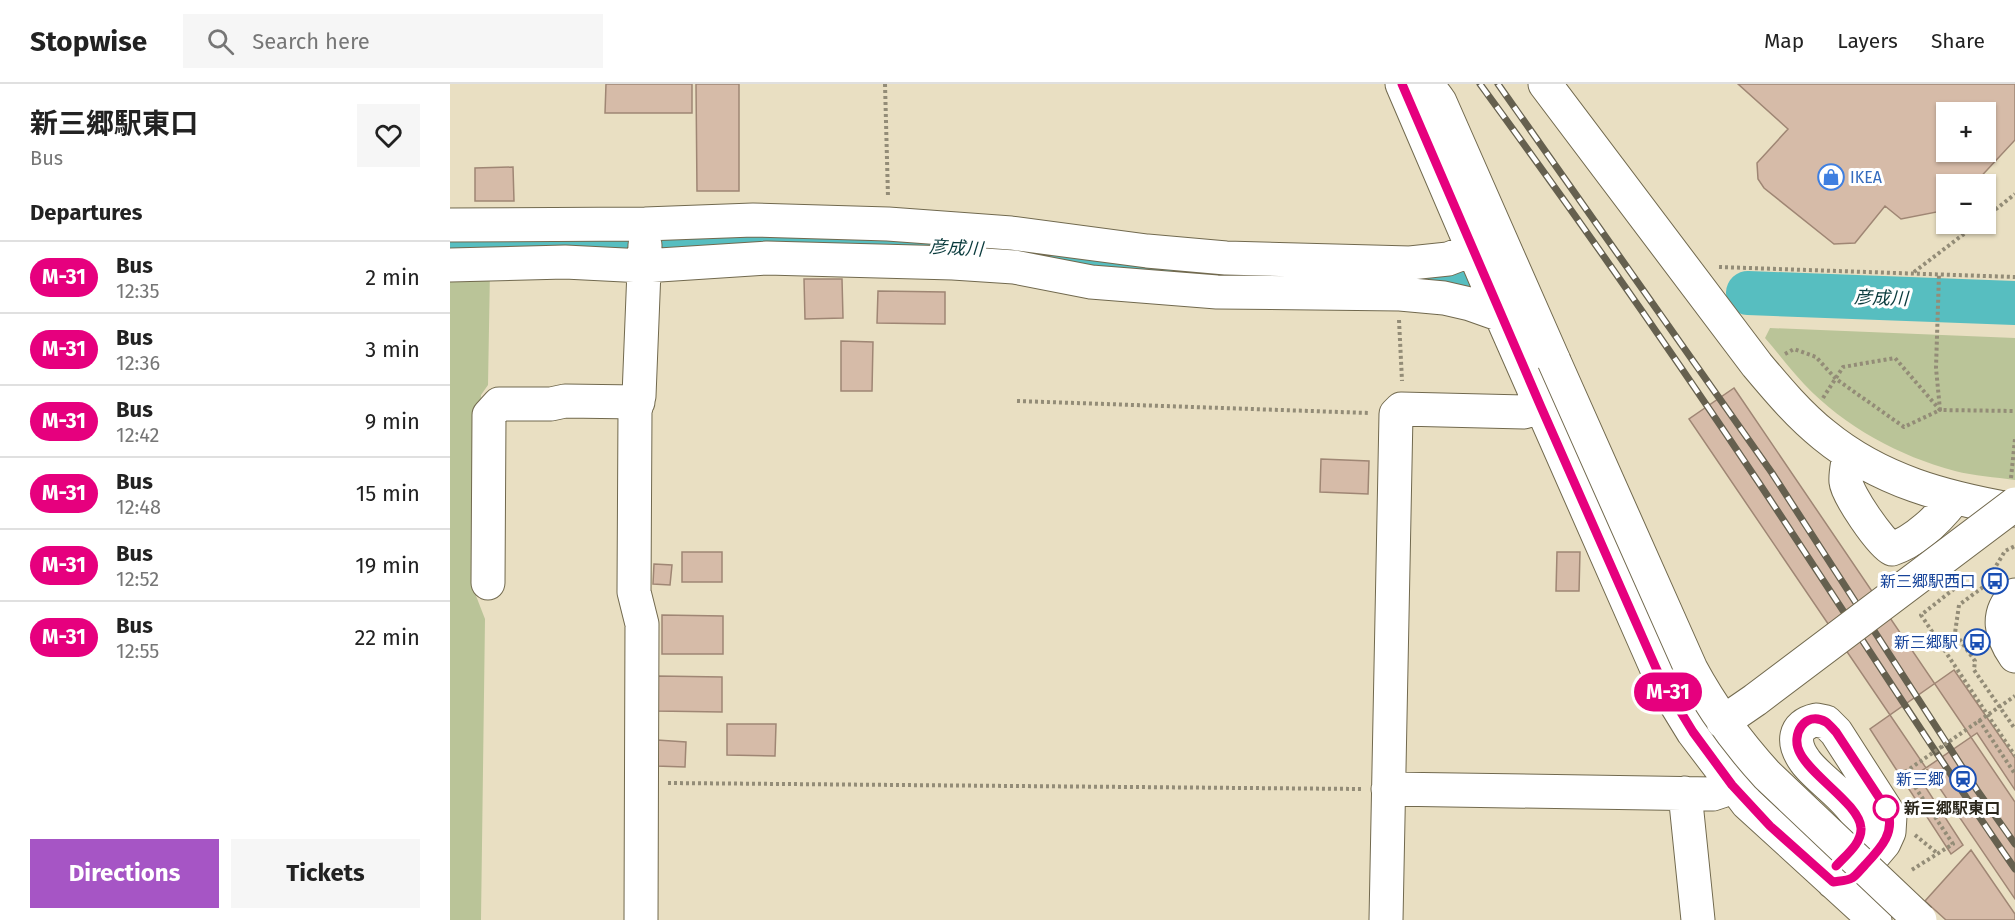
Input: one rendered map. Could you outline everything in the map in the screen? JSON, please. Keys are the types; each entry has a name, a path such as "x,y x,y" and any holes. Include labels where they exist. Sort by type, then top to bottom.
{"street":[{"path":"1545,84 1757,365 1793,406 1824,435 1850,454 1919,489 1954,499 2013,501"},
{"path":"1875,920 1770,826 1732,785 1693,732 1663,683 1501,315 1403,85 1418,85 1432,90 1440,102 1691,669 1723,722 1767,775 1920,920"},
{"path":"450,225 567,245 645,246 753,220 853,243 886,244 1011,233 1147,251 1226,258 1410,263 1448,259 1474,249"},
{"path":"886,244 1091,282 1217,292 1400,294 1444,298 1501,315"},
{"path":"450,265 567,245"},
{"path":"641,920 642,624 634,591 635,411 638,402 645,246"},
{"path":"488,583 489,415 499,404 551,404 565,400 638,402"},
{"path":"1386,920 1399,412 1524,412 1541,407"},
{"path":"1850,454 1846,484 1878,537 1892,549 1904,545 1944,512 1954,499"},
{"path":"1723,722 1755,700 2013,501"},
{"path":"2015,595 2004,609 2001,621 2007,644 2015,656"},
{"path":"1388,789 1713,794 1722,792 1732,785"},
{"path":"1686,794 1698,920"},
{"path":"1833,882 1836,866 1860,838 1867,805"}],"path":[{"path":"885,84 886,244"},
{"path":"1996,209 2015,194"},
{"path":"1912,274 1964,234"},
{"path":"1718,267 2015,277"},
{"path":"1939,274 1936,369 1940,410"},
{"path":"1017,401 1399,412 1400,294"},
{"path":"1777,360 1794,349 1816,357 1836,379 1904,427 1940,410 2015,411"},
{"path":"1819,404 1843,367 1895,358 1940,410"},
{"path":"2013,501 2015,439"},
{"path":"1998,554 2015,540"},
{"path":"1963,581 1921,615 2015,756"},
{"path":"1910,871 1953,844 1905,772 2015,696"},
{"path":"1979,720 2015,774"},
{"path":"643,782 1388,789"},
{"path":"1914,835 1938,853"}],"green space":[{"path":"490,270 488,385 481,395 473,588 485,619 481,920 450,920 450,272"},
{"path":"1770,328 2015,338 2015,480 1970,474 1934,465 1874,438 1837,414 1804,384 1765,338"}],"building":[{"path":"606,84 692,84 692,113 605,113"},
{"path":"696,84 739,84 739,191 697,191"},
{"path":"1738,84 2015,84 2015,140 1996,160 1996,102 1936,102 1936,162 1994,162 1983,174 1936,174 1936,212 1901,219 1885,206 1855,243 1834,244 1764,188 1758,179 1757,163 1788,129"},
{"path":"513,167 514,201 475,201 475,168"},
{"path":"804,279 842,279 843,318 805,319"},
{"path":"878,291 945,292 945,324 877,323"},
{"path":"841,341 873,342 872,391 841,391"},
{"name":"新三郷","path":"1734,388 2015,802 2015,899 1689,419"},
{"path":"1321,459 1369,461 1368,494 1320,492"},
{"path":"682,552 722,552 722,582 682,582"},
{"path":"1557,552 1580,552 1579,591 1556,591"},
{"path":"654,564 672,565 670,585 653,584"},
{"path":"662,615 723,616 723,654 662,654"},
{"path":"1954,670 2015,758 2015,790 1977,733 1917,774 1963,845 1951,854 1870,729"},
{"path":"657,676 722,677 722,712 656,711"},
{"path":"727,724 776,724 775,756 727,755"},
{"path":"657,740 686,742 685,767 656,766"},
{"path":"1971,850 2015,914 2015,920 1946,920 1925,901"}],"waterway":[{"name":"彦成川","path":"450,244 658,247 758,241 865,243 1025,251 1243,278 1283,280"},
{"name":"彦成川","path":"1359,280 1386,278 1461,281"},
{"name":"彦成川","path":"1748,293 2015,303"}],"railway":[{"path":"1480,84 1587,232 1691,382 2015,869"},
{"path":"1498,84 1772,473 1977,790 2015,844"}],"bus line":[{"name":"M-31","path":"1402,84 1656,668 1693,732 1747,803 1833,882 1852,878 1884,843 1890,824 1890,816 1886,808 1836,732 1826,722 1816,720 1805,722 1797,731 1798,751 1805,762 1856,814 1862,828 1860,838 1854,847 1836,866"}],"place":[{"name":"IKEA","path":"1831,177"},
{"name":"新三郷駅西口","path":"1995,581"},
{"name":"新三郷駅","path":"1977,642"},
{"name":"新三郷","path":"1963,779"},
{"name":"新三郷駅東口","path":"1886,808"}]}
